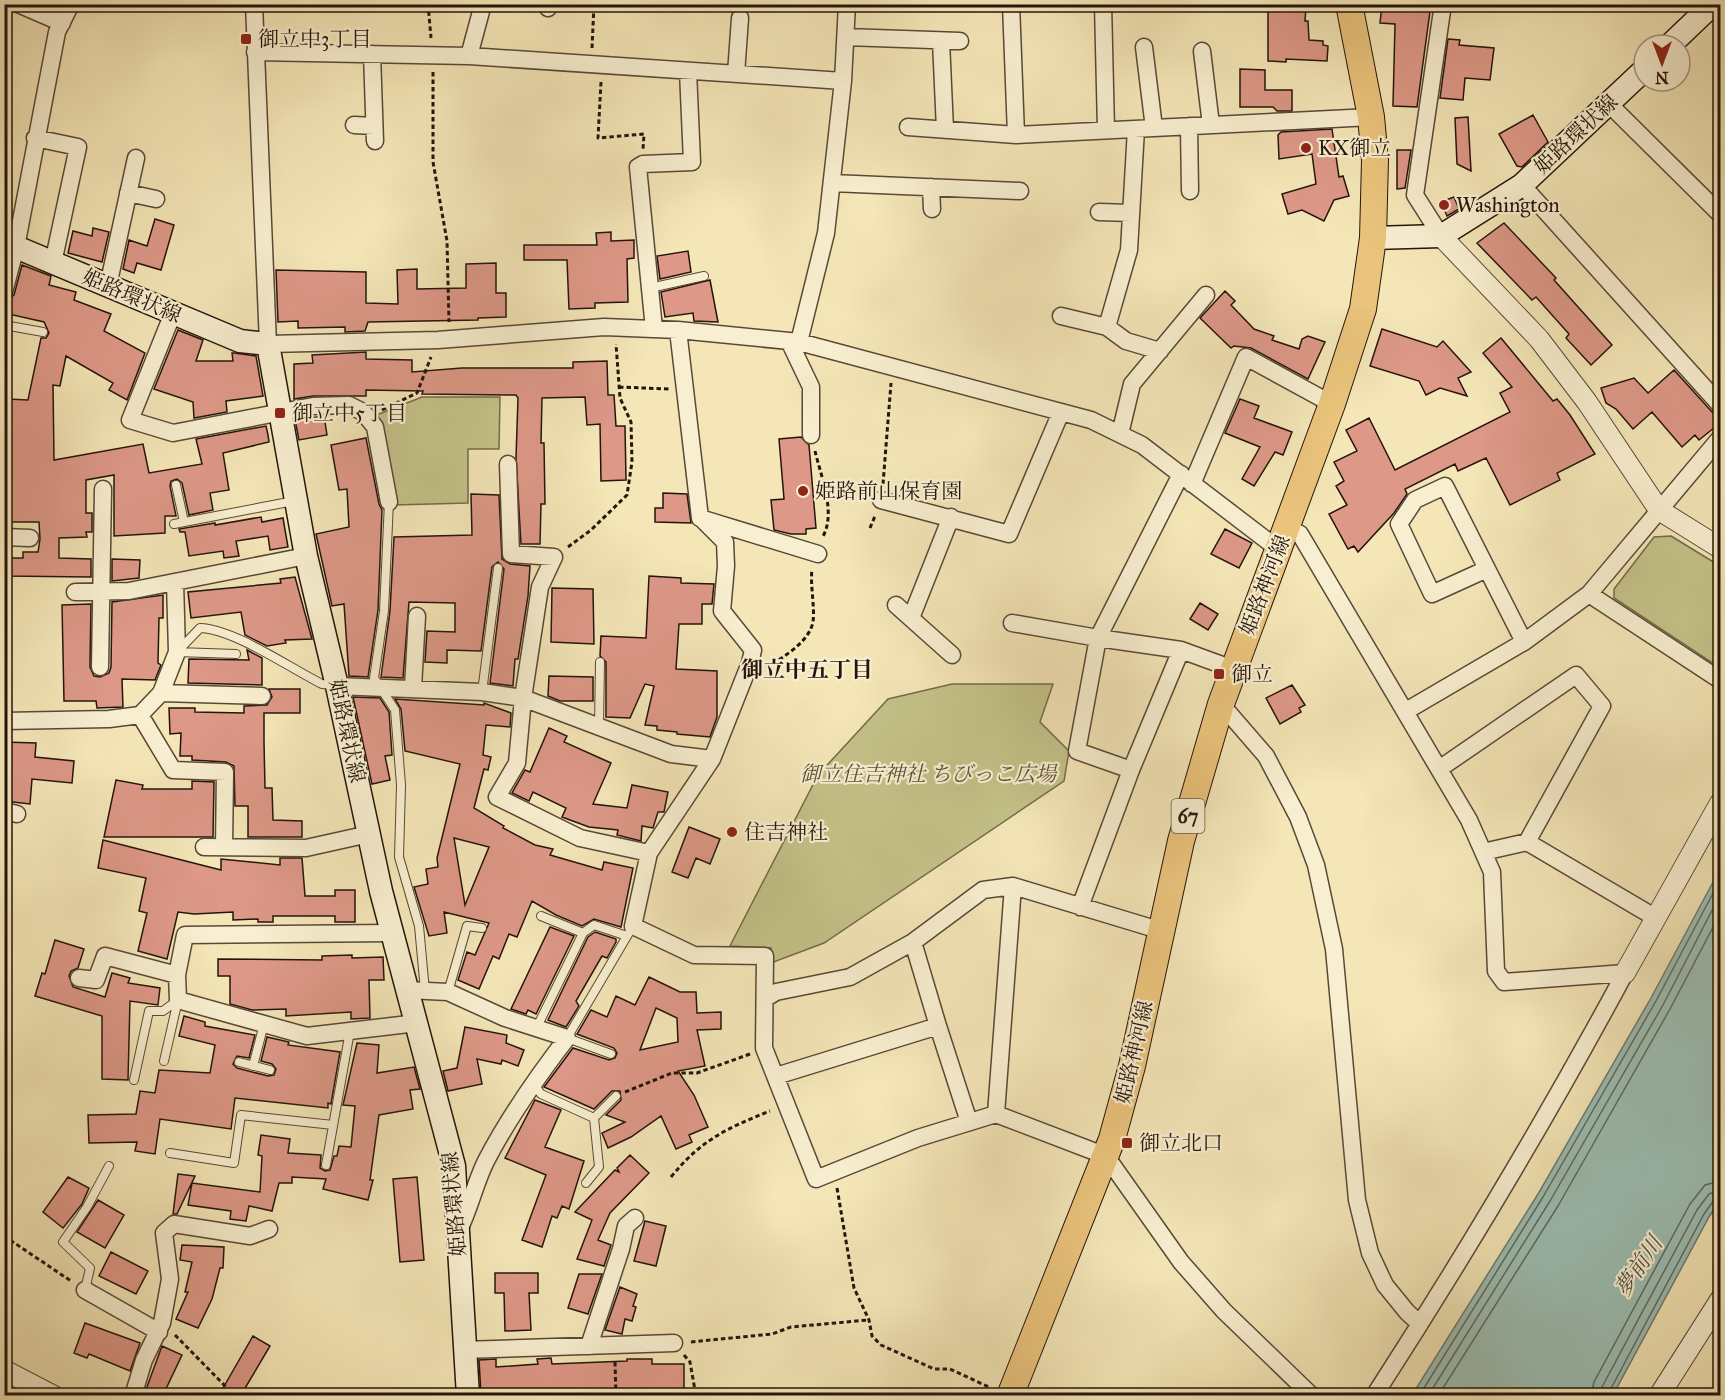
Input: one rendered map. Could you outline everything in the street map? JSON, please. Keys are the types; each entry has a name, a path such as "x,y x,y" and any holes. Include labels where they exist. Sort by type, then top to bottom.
{"main road":[{"name":"姫路神河線","path":"1003,1393 1106,1156 1127,1088 1180,841 1221,704 1332,404 1363,309 1373,238 1375,160 1371,117 1349,4"},
{"path":"1683,33 1713,4"},
{"name":"姫路環状線","path":"1442,236 1522,185 1632,81"},
{"path":"1373,238 1442,236"},
{"name":"姫路環状線","path":"10,245 240,340 268,344 306,556 338,686 390,933 416,990 417,1023 454,1166 468,1395"}],"street":[{"path":"18,4 62,22"},
{"path":"4,292 10,245 36,138 57,32 71,4"},
{"path":"254,4 268,344 444,340 614,327 678,330 794,342 1090,420 1142,445 1187,479 1282,538 1300,534 1469,820 1492,872 1496,971 1504,982 1625,974"},
{"path":"469,57 483,4"},
{"path":"811,435 811,387 794,342 826,233 843,81 847,4"},
{"path":"1011,4 1016,135"},
{"path":"1103,4 1106,130"},
{"path":"1443,4 1415,195 1442,236 1539,339 1587,402 1659,510 1720,548"},
{"path":"736,74 740,18"},
{"path":"846,37 960,41"},
{"path":"941,41 945,130"},
{"path":"1144,46 1154,128"},
{"path":"255,51 469,57 843,81"},
{"path":"1202,51 1211,125"},
{"path":"354,125 375,134 372,54"},
{"path":"654,329 638,167 643,164 692,162 688,71"},
{"path":"1608,103 1720,214"},
{"path":"908,127 1016,135 1371,117"},
{"path":"1189,126 1190,191"},
{"path":"1107,327 1129,250 1136,129"},
{"path":"36,138 78,147 53,263"},
{"path":"108,286 136,158"},
{"path":"832,183 1020,192"},
{"path":"1522,185 1720,405"},
{"path":"931,187 932,209"},
{"path":"128,193 156,199"},
{"path":"1098,212 1131,213"},
{"path":"1120,434 1132,384 1206,295"},
{"path":"173,313 130,420 173,433 313,406 349,405 367,417 375,427 389,502"},
{"path":"1061,316 1107,327 1126,341 1160,351"},
{"path":"678,330 687,389 700,518 725,542 726,566 722,611 753,650 712,759 649,853 630,931 694,955 765,956 764,1048 816,1179 918,1138 996,1114 1106,1156 1180,1262 1224,1311 1312,1395"},
{"path":"1131,770 1077,751 1098,638 1187,479 1246,357 1332,404"},
{"path":"881,500 1009,534 1061,412"},
{"path":"1406,711 1524,642 1589,594 1720,438"},
{"path":"508,464 511,554 554,557 540,587 523,698 517,764 497,797 580,838 649,853"},
{"path":"1487,569 1432,594 1399,524 1415,500 1445,486 1524,642"},
{"path":"100,667 103,489"},
{"path":"700,518 818,554"},
{"path":"911,618 951,518"},
{"path":"4,537 30,538"},
{"path":"75,592 129,591 306,556"},
{"path":"4,721 109,719 140,715 161,693 177,652 175,582"},
{"path":"1589,594 1720,680"},
{"path":"896,605 952,654"},
{"path":"413,688 417,616"},
{"path":"1012,623 1181,650 1233,669"},
{"path":"1080,907 1131,770 1181,650"},
{"path":"1439,769 1576,675 1602,706 1527,842"},
{"path":"338,686 482,692 523,698 671,754 712,759"},
{"path":"161,693 262,696"},
{"path":"1221,704 1266,756 1298,817 1316,865 1334,949 1357,1200 1370,1253 1386,1285 1407,1312 1420,1324"},
{"path":"140,715 173,770 225,772 224,847"},
{"path":"1374,1395 1550,1111 1720,803"},
{"path":"204,847 306,848 369,834"},
{"path":"1483,852 1527,842 1656,918"},
{"path":"766,998 776,992 850,977 913,942 983,890 1013,886 1162,931"},
{"path":"996,1114 1013,886"},
{"path":"390,933 185,935 177,975 178,999 307,1036 417,1023"},
{"path":"913,942 969,1122"},
{"path":"79,978 96,980 105,956 177,975"},
{"path":"416,990 448,992 505,1018 567,1038 533,1083 485,1163 469,1209 458,1231"},
{"path":"776,1076 938,1026"},
{"path":"589,1346 621,1249 626,1226 635,1218"},
{"path":"133,1395 144,1360 161,1328 170,1279 164,1233 174,1224 250,1236 269,1229"},
{"path":"85,1290 161,1328"},
{"path":"1659,1395 1720,1300"},
{"path":"464,1350 674,1343"},
{"path":"4,1370 54,1395"}],"lane":[{"path":"650,288 704,276"},
{"path":"4,325 43,332"},
{"path":"176,485 184,522"},
{"path":"174,524 296,501"},
{"path":"389,502 384,611 374,678 395,710 401,785 399,857 419,926 416,990"},
{"path":"482,692 498,568"},
{"path":"177,652 200,628 210,628 322,684 338,686"},
{"path":"177,652 236,654"},
{"path":"599,726 600,662"},
{"path":"541,916 583,933"},
{"path":"537,1027 583,933 594,925 630,931 567,1038 611,1054"},
{"path":"448,992 467,926 482,928"},
{"path":"164,1061 178,999"},
{"path":"134,1080 149,1011 163,1011 178,999"},
{"path":"253,1066 264,1024"},
{"path":"326,1165 350,1031"},
{"path":"239,1062 270,1070"},
{"path":"533,1083 541,1094 594,1118"},
{"path":"594,1118 616,1096"},
{"path":"170,1153 234,1163 241,1115 333,1125"},
{"path":"586,1183 599,1167 594,1118"},
{"path":"85,1290 90,1268 63,1242 87,1207 109,1166"}],"path":[{"path":"367,417 417,393 444,340 447,241 433,162 433,56 428,4"},
{"path":"594,4 598,138 644,134 643,164"},
{"path":"554,557 591,530 627,495 632,462 631,422 620,398 614,327"},
{"path":"870,528 881,500 893,367"},
{"path":"619,387 687,389"},
{"path":"616,1096 672,1073 697,1073 764,1048"},
{"path":"671,1177 690,1153 717,1135 786,1104"},
{"path":"832,1172 840,1200 854,1288 869,1320 872,1336 881,1345 934,1369 950,1369 1003,1393"},
{"path":"4,1236 85,1290"},
{"path":"674,1343 772,1334 791,1327 869,1320"},
{"path":"161,1328 235,1395"},
{"path":"674,1343 690,1362 696,1395"},
{"path":"614,1345 616,1395"}],"green space":[{"path":"422,397 500,397 499,449 468,449 468,503 394,505 374,416"},
{"path":"1671,536 1720,566 1720,668 1614,598 1614,589 1654,537"},
{"name":"御立住吉神社 ちびっこ広場","path":"952,684 1053,684 1040,722 1069,751 1064,781 824,943 771,963 771,948 730,946 818,775 888,699"}],"water":[{"name":"夢前川","path":"1720,869 1720,1200 1614,1393 1612,1396 1412,1395 1538,1194 1651,998"}],"building":[{"path":"1382,4 1431,4 1417,107 1393,106 1395,24 1380,23"},
{"path":"1268,6 1306,7 1305,21 1308,21 1309,40 1323,41 1323,45 1328,46 1327,61 1286,59 1286,62 1268,61"},
{"path":"1448,39 1460,40 1459,45 1494,48 1490,80 1465,78 1463,100 1440,98"},
{"path":"1240,69 1265,70 1265,90 1292,90 1292,111 1277,111 1273,107 1240,107"},
{"path":"1533,115 1548,142 1522,167 1517,166 1499,134"},
{"path":"1468,117 1471,171 1457,164 1455,118"},
{"path":"1332,129 1339,177 1343,176 1349,196 1334,200 1324,221 1302,210 1288,214 1282,194 1316,184 1312,154 1279,159 1278,135 1281,132"},
{"path":"1397,150 1411,150 1405,188 1397,189"},
{"path":"1454,197 1459,209 1447,216 1441,202"},
{"path":"155,219 174,225 161,270 137,263 134,273 123,269 129,240 147,246"},
{"path":"1504,223 1556,278 1554,280 1612,345 1591,365 1566,338 1569,334 1536,297 1532,300 1477,243"},
{"path":"93,228 109,232 102,262 68,253 73,231 92,236"},
{"path":"611,232 611,241 634,240 634,258 627,259 628,302 595,303 595,308 569,309 567,260 524,260 524,245 597,245 596,233"},
{"path":"688,251 691,272 660,279 657,256"},
{"path":"496,263 496,293 506,293 506,317 478,318 478,320 368,322 365,331 345,332 345,327 298,328 298,321 278,322 276,270 366,272 366,303 398,304 397,270 417,269 417,289 466,288 466,264"},
{"path":"22,265 51,276 49,285 76,292 74,300 111,314 104,331 145,353 127,400 109,390 113,383 66,356 60,386 53,385 54,460 143,444 149,473 202,464 196,439 266,426 268,435 269,442 223,453 229,490 210,493 213,510 189,515 182,483 177,479 171,481 176,516 165,516 165,533 114,536 114,475 86,480 86,513 92,513 92,532 86,532 87,537 59,538 59,558 91,559 91,577 4,576 4,558 23,558 23,552 38,552 40,539 39,522 8,522 9,494 4,494 7,399 28,400 41,338 46,338 49,333 44,322 4,313 4,302 14,295"},
{"path":"710,280 718,322 694,321 693,313 665,317 661,292"},
{"path":"1225,291 1235,301 1231,305 1254,329 1274,336 1272,340 1299,349 1302,339 1308,336 1325,342 1308,379 1251,348 1234,346 1231,348 1200,318"},
{"path":"1382,329 1437,347 1443,341 1471,372 1458,378 1467,396 1440,388 1426,395 1419,381 1370,366"},
{"path":"178,330 203,340 196,361 233,361 232,353 256,356 263,396 226,401 227,412 194,418 193,402 154,389"},
{"path":"1501,338 1553,401 1557,399 1570,415 1595,454 1557,473 1560,480 1510,505 1486,458 1458,471 1455,464 1405,489 1407,494 1394,513 1358,552 1354,546 1348,549 1329,514 1347,505 1336,486 1344,481 1334,462 1357,451 1346,430 1369,418 1395,470 1510,412 1500,393 1512,387 1483,353"},
{"path":"366,352 366,359 412,360 412,372 462,368 573,368 573,362 607,361 608,395 614,395 616,426 625,426 626,480 601,481 600,424 587,425 585,397 542,398 541,443 544,443 545,504 541,504 540,544 521,544 516,458 518,398 516,395 422,394 423,391 366,390 366,396 313,396 294,399 294,364 313,363 312,355"},
{"path":"1674,370 1712,412 1719,415 1720,423 1699,440 1695,435 1682,447 1652,412 1633,429 1616,409 1606,403 1601,388 1634,378 1648,393"},
{"path":"1240,399 1259,406 1254,418 1292,432 1283,455 1275,452 1254,486 1242,479 1260,447 1225,433"},
{"path":"324,416 327,435 299,440 295,420"},
{"path":"801,437 809,445 816,528 806,529 806,534 791,534 774,530 771,500 784,499 779,439"},
{"path":"366,438 382,510 378,610 368,677 349,676 344,604 332,606 316,534 349,527 347,489 339,490 331,445"},
{"path":"663,493 687,494 691,523 655,522 655,508 663,508"},
{"path":"471,494 499,495 502,559 510,564 530,566 528,596 518,659 515,659 513,686 490,683 504,569 498,562 492,567 481,651 447,650 447,663 425,662 427,631 455,632 455,603 409,602 403,678 381,677 390,611 394,537 472,535"},
{"path":"261,517 262,522 283,518 288,547 270,550 268,536 236,541 239,556 224,558 223,551 189,556 185,532 180,532 179,529 215,523 215,525"},
{"path":"1225,529 1252,543 1239,568 1211,554"},
{"path":"112,559 140,560 139,578 112,581"},
{"path":"649,576 681,578 681,583 714,584 712,604 702,604 702,624 679,624 676,669 717,671 717,717 710,737 677,734 677,732 657,730 657,726 645,725 654,686 645,684 630,718 606,717 606,662 600,656 601,636 646,638"},
{"path":"295,577 312,639 285,640 286,643 267,646 245,635 241,612 191,618 188,592 281,583 280,579"},
{"path":"552,588 593,589 594,644 551,642"},
{"path":"163,595 163,618 159,618 158,663 161,665 155,680 122,679 123,707 97,708 96,701 64,701 62,605 91,604 90,667 94,676 100,677 109,673 111,667 112,602"},
{"path":"1200,603 1218,614 1208,630 1190,619"},
{"path":"247,650 262,658 262,685 188,683 189,659 249,660"},
{"path":"549,676 593,677 593,701 560,701 548,696"},
{"path":"1292,685 1305,705 1299,708 1301,712 1280,724 1266,698"},
{"path":"269,689 300,689 300,713 264,713 264,742 265,788 272,788 273,820 302,821 302,837 248,837 248,806 235,806 234,766 226,762 192,760 192,756 180,756 181,733 170,734 169,708 195,708 195,712 244,713 244,706 267,705 272,697"},
{"path":"353,697 380,698 389,712 392,755 385,756 390,780 372,784"},
{"path":"395,699 484,705 484,703 511,713 510,727 486,725 483,755 491,757 488,770 484,769 474,808 504,826 503,828 535,845 553,849 550,855 602,870 604,862 633,868 621,927 594,919 582,926 532,901 517,937 509,934 499,959 493,956 479,989 458,980 467,952 475,955 489,923 444,912 447,933 429,936 414,887 428,884 426,869 438,867 437,858 460,764 405,751 401,709","holes":["454,838 489,847 465,905"]},
{"path":"549,728 567,736 564,742 611,763 593,804 627,808 632,785 668,792 664,812 658,812 653,828 642,826 641,841 617,835 618,830 589,827 562,817 566,808 533,792 529,801 512,793 525,770 530,772"},
{"path":"4,742 36,743 35,757 74,761 72,783 32,779 30,804 4,801"},
{"path":"116,780 143,785 142,789 192,789 192,781 214,782 213,837 104,837"},
{"path":"689,827 720,839 710,864 696,858 688,878 672,872"},
{"path":"103,840 221,870 221,859 280,865 280,858 302,858 305,896 335,896 335,890 355,890 355,922 335,922 335,916 273,916 273,922 258,922 258,919 233,920 233,912 194,914 178,912 167,959 138,951 147,913 139,911 146,878 98,868"},
{"path":"550,927 574,936 536,1014 528,1010 526,1014 511,1009"},
{"path":"595,932 616,939 616,942 607,958 602,956 576,1001 579,1006 566,1027 548,1020 588,937"},
{"path":"55,940 84,949 78,968 71,971 69,976 73,987 105,997 112,973 130,978 128,983 160,988 158,1005 130,1001 128,1080 102,1079 102,1016 35,996 42,973 45,974"},
{"path":"352,955 352,958 383,957 384,980 369,980 370,1018 351,1019 351,1012 286,1016 286,1009 252,1010 230,1004 230,976 218,976 218,959 322,960 322,956"},
{"path":"649,977 680,992 696,992 697,1013 721,1012 721,1029 697,1030 705,1066 678,1071 694,1095 708,1127 689,1135 692,1142 676,1149 661,1116 631,1137 608,1148 602,1133 625,1122 606,1115 621,1100 620,1091 612,1091 594,1109 544,1087 573,1048 609,1060 615,1058 617,1053 614,1048 577,1034 591,1010 607,1017 616,996 635,1005","holes":["656,1008 677,1018 678,1042 640,1050"]},
{"path":"184,1016 205,1022 205,1026 255,1035 249,1058 237,1056 233,1064 237,1068 268,1076 274,1075 276,1069 272,1064 261,1061 267,1037 289,1042 288,1045 340,1052 331,1104 328,1103 328,1108 235,1098 231,1129 160,1119 155,1154 135,1151 137,1142 89,1143 88,1115 136,1114 140,1091 155,1093 159,1070 210,1073 215,1045 179,1036"},
{"path":"465,1027 507,1035 506,1043 524,1050 518,1066 502,1060 501,1064 477,1059 482,1084 448,1091 443,1071 457,1068"},
{"path":"357,1043 379,1045 377,1073 414,1067 420,1089 410,1090 413,1109 379,1115 370,1180 373,1180 368,1200 323,1189 326,1179 292,1177 292,1183 279,1183 272,1211 249,1206 246,1221 230,1219 231,1211 188,1205 192,1183 260,1192 262,1156 258,1155 261,1135 290,1139 288,1153 321,1155 320,1168 325,1171 330,1170 339,1146 351,1147 355,1106 343,1105"},
{"path":"535,1100 561,1110 545,1147 584,1161 569,1209 562,1206 557,1218 552,1216 542,1247 522,1240 546,1175 505,1158"},
{"path":"630,1155 649,1173 610,1213 598,1240 611,1245 604,1266 577,1259 592,1220 575,1212 615,1170 619,1172 617,1168"},
{"path":"178,1174 195,1176 177,1214 173,1214"},
{"path":"68,1177 89,1188 82,1204 63,1228 43,1212"},
{"path":"417,1177 424,1260 400,1262 393,1179"},
{"path":"98,1200 124,1215 105,1248 77,1232"},
{"path":"645,1221 666,1226 656,1266 634,1261"},
{"path":"182,1245 224,1247 223,1268 220,1268 212,1299 198,1328 176,1319 188,1292 185,1292 192,1262 180,1260"},
{"path":"111,1252 148,1271 136,1294 99,1276"},
{"path":"495,1273 538,1273 538,1293 529,1293 531,1330 505,1331 504,1293 495,1293"},
{"path":"579,1274 602,1274 588,1314 568,1308"},
{"path":"620,1287 637,1294 632,1321 625,1319 622,1334 605,1330"},
{"path":"85,1323 140,1343 130,1371 89,1354 87,1358 74,1353"},
{"path":"253,1336 270,1346 241,1395 219,1395"},
{"path":"162,1346 182,1355 163,1395 144,1395"},
{"path":"551,1358 552,1364 652,1359 652,1364 684,1364 684,1390 654,1391 654,1395 481,1395 479,1360 496,1359 496,1367 538,1364 537,1359"}],"place":[{"name":"御立中3丁目","path":"246,39"},
{"name":"KX御立","path":"1306,148"},
{"name":"Washington","path":"1444,205"},
{"name":"御立中5丁目","path":"280,413"},
{"name":"姫路前山保育園","path":"803,491"},
{"name":"御立","path":"1219,674"},
{"name":"住吉神社","path":"732,832"},
{"name":"御立北口","path":"1127,1143"}],"district":[{"name":"御立中五丁目","path":"807,669"}]}
